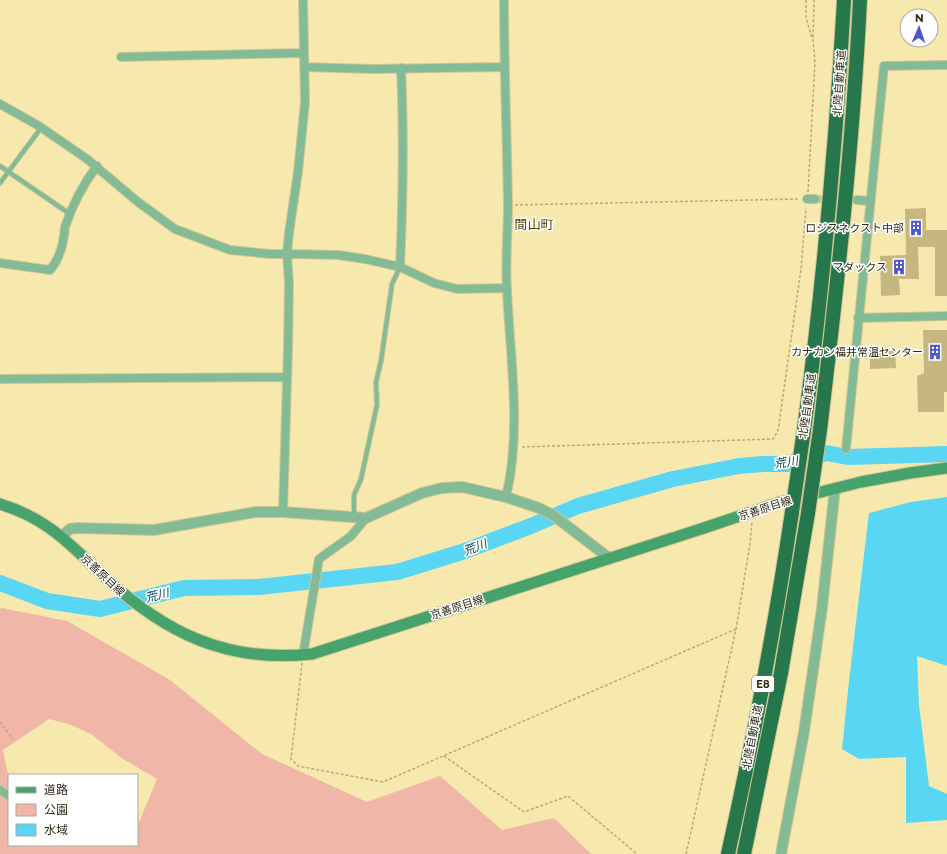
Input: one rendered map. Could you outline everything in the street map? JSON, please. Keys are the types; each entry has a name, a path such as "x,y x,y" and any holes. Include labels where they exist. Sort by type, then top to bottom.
{"highway":[{"path":"831,187 834,102 834,0"},
{"name":"北陸自動車道","path":"728,854 781,585 814,358 831,187 844,0"},
{"name":"北陸自動車道","path":"744,854 781,673 808,513 820,430 836,291 854,102 860,0"},
{"path":"854,102 861,44 864,0"}],"main road":[{"name":"京善原目線","path":"0,504 29,515 49,526 144,610 175,630 212,645 253,653 303,655 312,654 781,502 861,482 947,468"}],"street":[{"path":"283,512 288,348 289,283 287,254 298,172 305,102 303,0"},
{"path":"504,0 504,67 508,205 506,288 513,387 513,448 510,481 506,497"},
{"path":"121,57 304,53"},
{"path":"846,449 884,66 947,65"},
{"path":"304,67 504,67"},
{"path":"400,267 404,138 401,68"},
{"path":"0,104 41,128 97,166 138,202 175,229 230,250 270,254 338,255 365,259 400,267 434,283 457,289 506,288"},
{"path":"0,262 50,270 57,263 64,235 64,229 70,214 88,178 97,166"},
{"path":"857,200 870,200"},
{"path":"858,318 947,316"},
{"path":"0,379 286,377"},
{"path":"62,536 70,529 77,528 154,530 256,512 283,512 366,518 422,493 442,488 462,487 506,497 540,508 553,515 609,558"},
{"path":"781,854 804,732 822,608 835,488"},
{"path":"303,655 319,559 351,536 366,518"}],"lane":[{"path":"0,184 41,128"},
{"path":"0,166 70,214"},
{"path":"354,518 354,495 361,479 377,405 376,382 381,361 392,284 400,267"}],"path":[{"path":"806,0 806,18 813,39"},
{"path":"513,448 773,439 778,431 811,199 815,62 813,39 814,0"},
{"path":"508,205 811,199"},
{"path":"686,854 736,629 750,544 753,512"},
{"path":"303,655 291,760 298,766 383,782 736,629"},
{"path":"0,722 13,739"},
{"path":"444,756 524,812 568,796 637,854"}],"green space":[{"path":"2,608 67,621 170,680 262,754 367,802 440,776 502,830 554,818 591,854 0,854 0,609"}],"water":[{"path":"947,497 947,666 917,656 919,705 929,786 947,794 947,820 906,823 906,757 859,759 842,749 869,513 911,502"}],"building":[{"path":"926,208 926,230 947,230 947,296 935,296 935,247 918,247 919,279 899,279 900,295 881,296 880,256 906,255 905,209"},
{"name":"カナカン福井常温センター","path":"923,330 947,330 947,392 944,392 944,412 918,412 917,376 924,373"},
{"path":"870,351 895,351 896,368 870,369"}],"waterway":[{"name":"荒川","path":"0,583 47,601 100,609 184,588 259,587 397,572 462,552 531,526 578,506 673,479 739,466 787,464 826,453 848,457 947,454"}],"tunnel":[{"path":"815,199 857,200"}],"place":[{"name":"ロジスネクスト中部","path":"916,228"},
{"name":"マダックス","path":"899,267"},
{"name":"カナカン福井常温センター","path":"935,352"}],"district":[{"name":"間山町","path":"534,224"}]}
